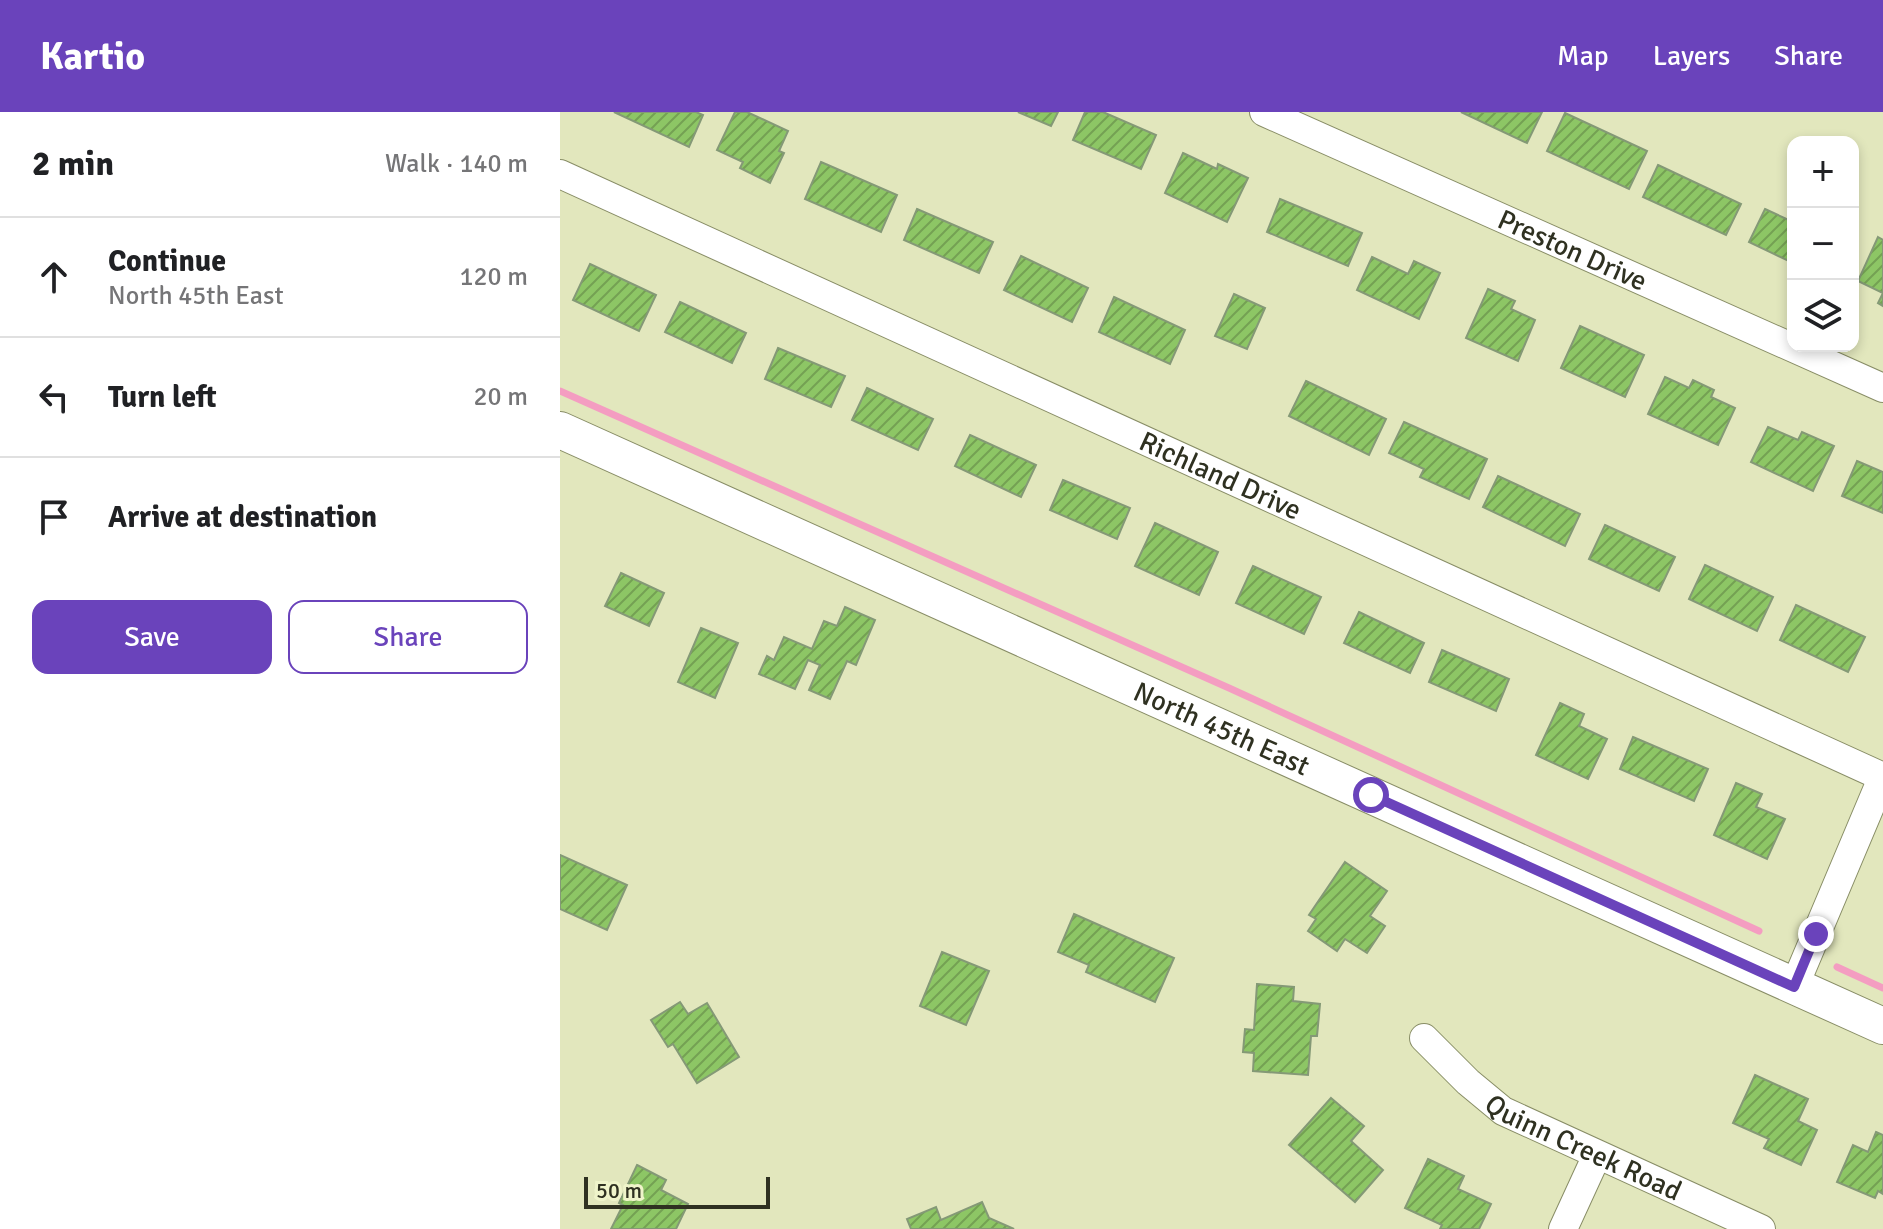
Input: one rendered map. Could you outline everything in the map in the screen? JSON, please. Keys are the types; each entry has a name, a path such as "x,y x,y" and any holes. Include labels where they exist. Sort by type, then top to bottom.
{"main road":[{"name":"North 45th East","path":"560,430 1883,1026"}],"street":[{"name":"Preston Drive","path":"1264,112 1883,388"},
{"name":"Richland Drive","path":"560,174 1883,777"},
{"path":"1794,987 1883,777"},
{"name":"Quinn Creek Road","path":"1424,1038 1468,1082 1503,1111 1761,1229"},
{"path":"1563,1229 1597,1155"}],"building":[{"path":"614,112 696,112 703,115 689,147"},
{"path":"735,112 747,112 788,131 779,151 784,153 770,183 740,168 743,162 717,150"},
{"path":"1018,112 1058,112 1051,126"},
{"path":"1085,112 1103,112 1156,135 1141,169 1073,140"},
{"path":"1461,112 1542,112 1527,143"},
{"path":"1565,113 1647,151 1629,189 1547,151"},
{"path":"1183,153 1217,169 1218,164 1248,178 1227,222 1165,193"},
{"path":"821,162 897,195 881,232 805,199"},
{"path":"1658,165 1741,204 1726,235 1643,197"},
{"path":"1280,199 1362,233 1348,266 1267,232"},
{"path":"917,209 993,242 979,273 904,240"},
{"path":"1765,209 1787,219 1787,260 1749,242"},
{"path":"1878,237 1883,240 1883,293 1859,279"},
{"path":"1021,256 1088,288 1072,322 1004,290"},
{"path":"1372,257 1408,274 1414,261 1440,273 1419,319 1357,290"},
{"path":"590,264 656,295 639,331 573,300"},
{"path":"1488,289 1515,301 1511,309 1535,320 1518,361 1466,338"},
{"path":"1234,294 1265,308 1247,349 1215,336"},
{"path":"1114,297 1185,330 1170,364 1099,332"},
{"path":"680,302 746,333 732,363 665,332"},
{"path":"1580,326 1644,355 1625,397 1561,368"},
{"path":"778,348 845,376 831,407 765,379"},
{"path":"1665,377 1689,388 1693,380 1714,390 1711,397 1735,408 1718,445 1648,414"},
{"path":"1306,381 1386,419 1369,455 1289,416"},
{"path":"867,388 933,419 918,450 852,420"},
{"path":"1404,422 1487,459 1469,499 1420,477 1424,469 1389,453"},
{"path":"1768,427 1798,440 1802,432 1834,446 1813,491 1751,462"},
{"path":"970,435 1036,465 1021,497 955,466"},
{"path":"1857,461 1883,472 1883,513 1842,496"},
{"path":"1498,476 1580,514 1565,546 1483,507"},
{"path":"1063,480 1130,508 1117,539 1050,510"},
{"path":"1155,523 1218,552 1199,595 1135,566"},
{"path":"1605,525 1675,557 1659,591 1589,559"},
{"path":"1705,565 1773,597 1757,631 1689,599"},
{"path":"1253,566 1321,597 1304,634 1236,603"},
{"path":"621,573 664,593 649,626 605,606"},
{"path":"1796,605 1865,637 1848,672 1780,640"},
{"path":"845,607 875,620 856,665 847,661 830,699 809,690 820,665 808,660 795,689 759,674 767,656 774,660 784,637 812,649 824,621 837,626"},
{"path":"1359,612 1424,643 1410,673 1344,643"},
{"path":"701,628 738,643 715,698 678,682"},
{"path":"1442,650 1509,679 1496,711 1429,682"},
{"path":"1560,703 1584,714 1579,726 1607,739 1588,779 1536,755"},
{"path":"1633,737 1708,769 1694,801 1620,769"},
{"path":"1736,783 1762,794 1756,807 1785,819 1767,859 1714,835"},
{"path":"560,855 627,885 607,930 560,909"},
{"path":"1345,862 1387,891 1370,916 1385,926 1367,953 1345,939 1337,951 1308,931 1316,919 1309,915"},
{"path":"1074,914 1174,958 1155,1002 1086,972 1089,965 1058,952"},
{"path":"942,952 989,971 966,1025 920,1006"},
{"path":"1257,984 1294,987 1293,1001 1320,1004 1317,1036 1311,1036 1308,1075 1253,1071 1254,1053 1243,1052 1245,1029 1254,1030"},
{"path":"680,1002 688,1014 707,1003 739,1057 697,1083 673,1044 668,1047 651,1020"},
{"path":"1755,1075 1808,1099 1798,1121 1817,1130 1801,1165 1764,1148 1769,1139 1733,1123"},
{"path":"1331,1098 1364,1126 1351,1141 1383,1170 1355,1202 1289,1145"},
{"path":"1876,1132 1883,1135 1883,1194 1878,1191 1875,1198 1837,1182 1853,1145 1868,1152"},
{"path":"1428,1159 1464,1176 1458,1189 1491,1204 1479,1229 1440,1229 1442,1225 1405,1208"},
{"path":"637,1165 666,1180 661,1190 688,1204 676,1229 611,1229"},
{"path":"982,1202 989,1218 1014,1229 911,1229 907,1219 936,1207 941,1220"}],"waterway":[{"path":"560,391 1229,688 1759,931"},
{"path":"1837,967 1883,988"}],"route":[{"path":"1371,795 1794,987 1816,934"}]}
